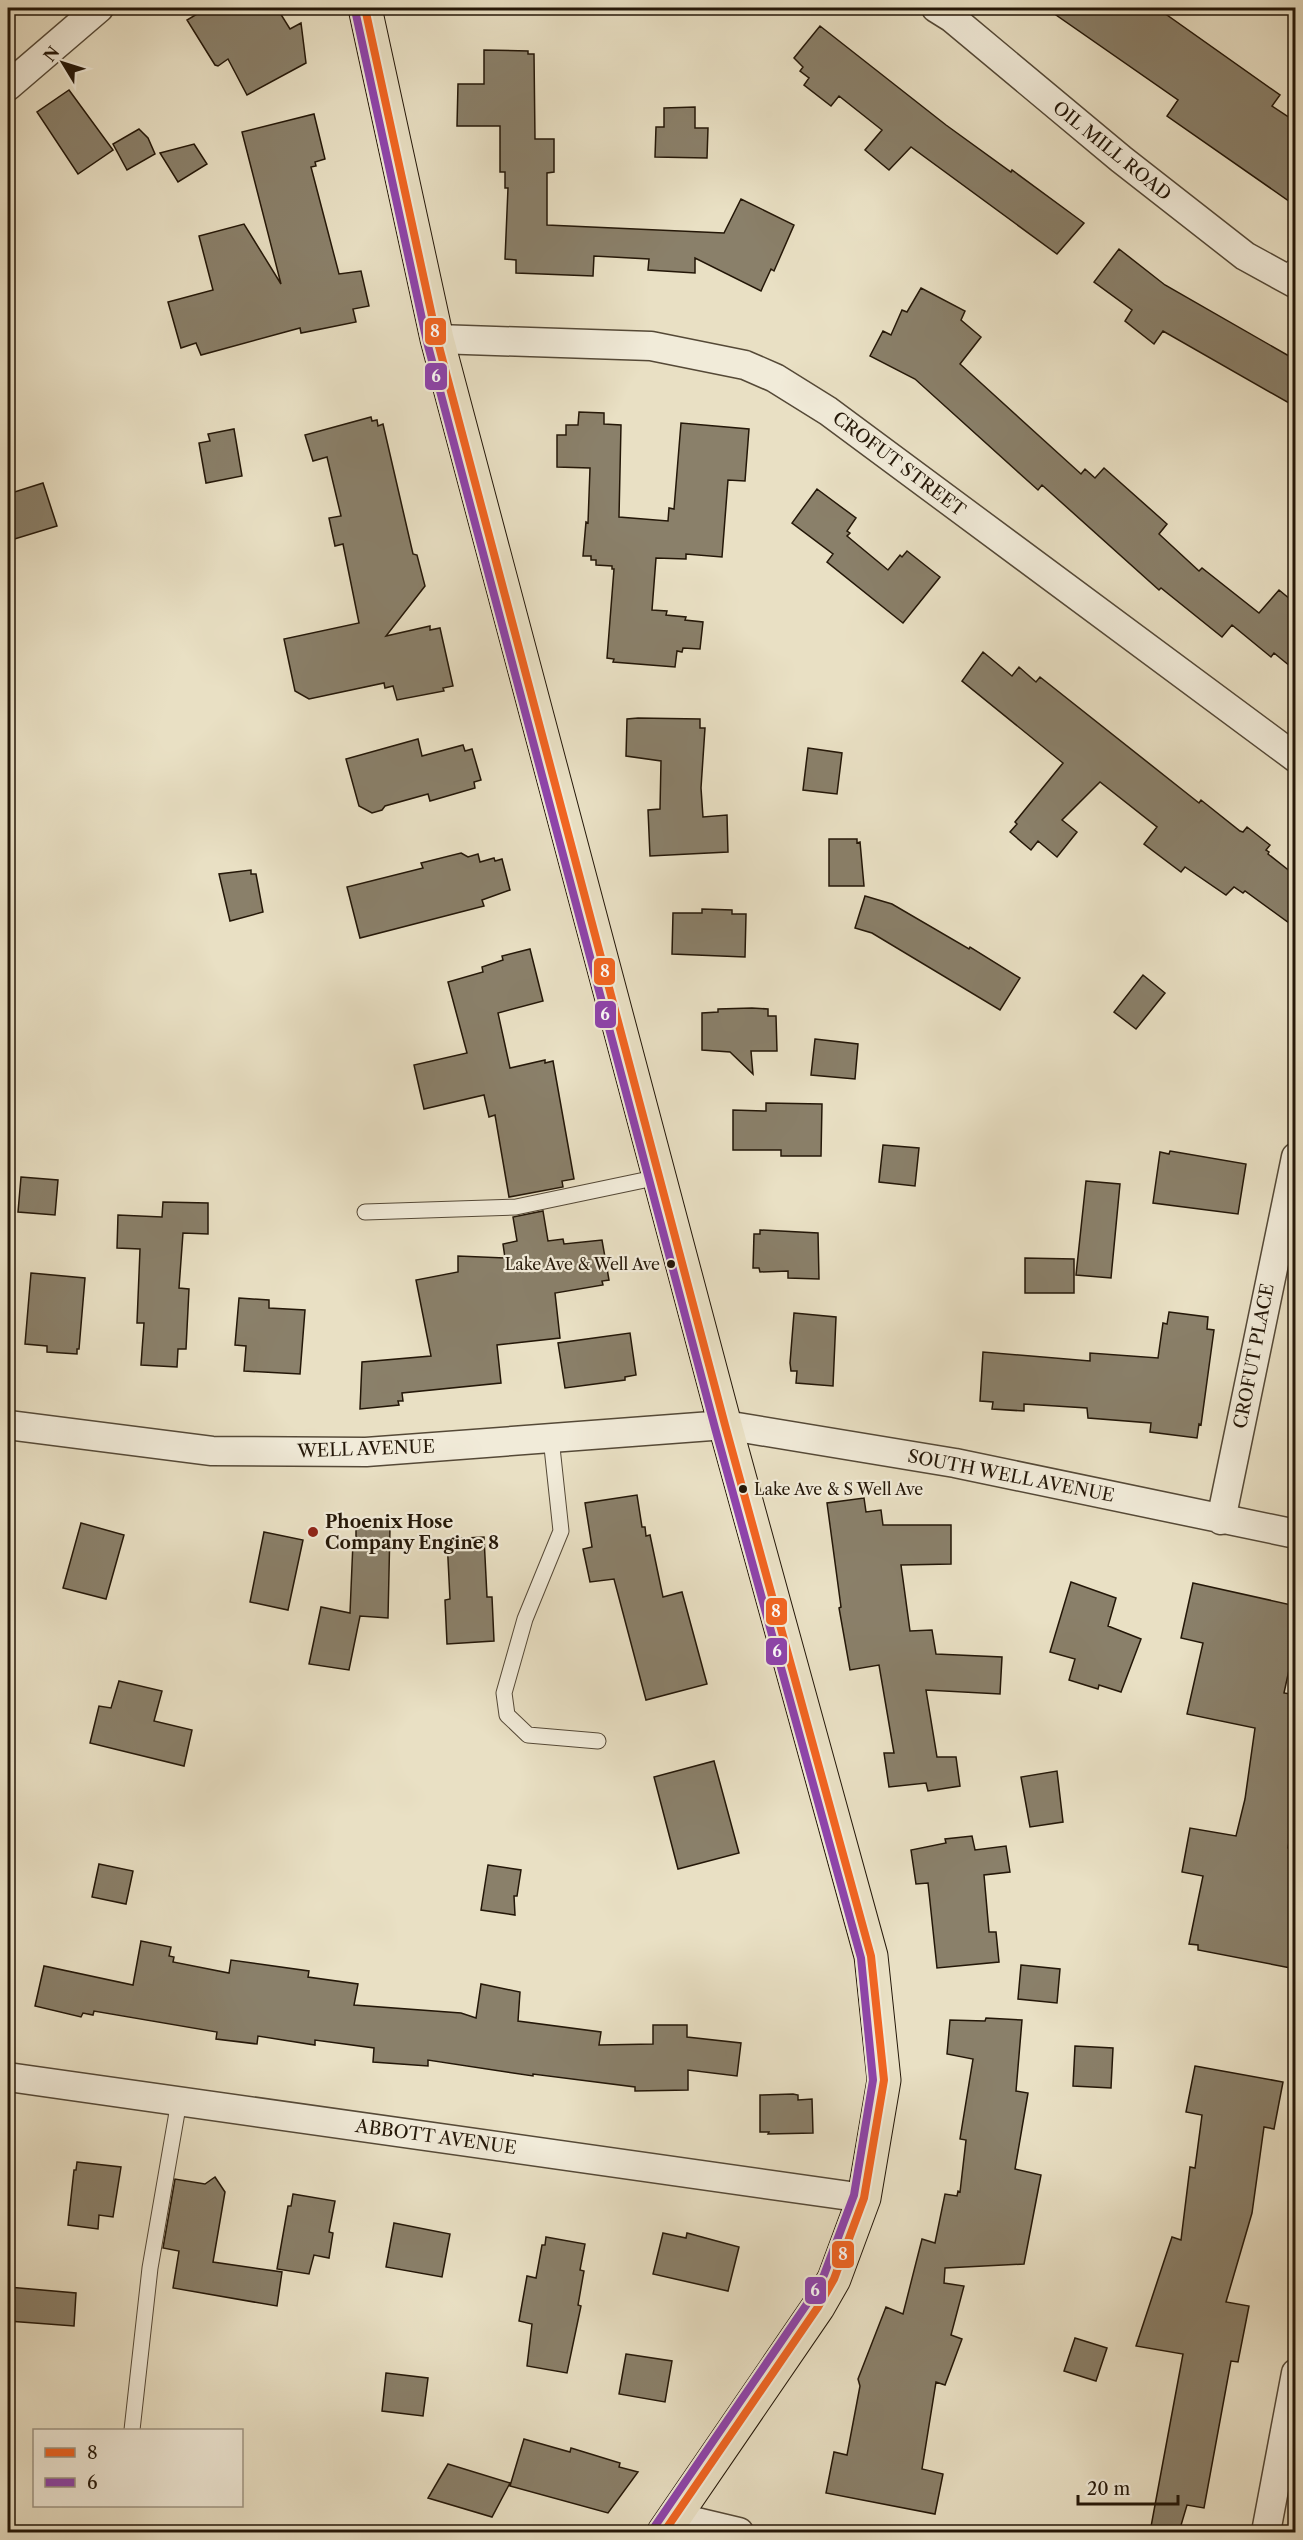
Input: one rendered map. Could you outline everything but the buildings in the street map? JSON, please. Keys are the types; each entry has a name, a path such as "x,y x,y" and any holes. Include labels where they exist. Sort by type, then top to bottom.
{"main road":[{"path":"365,8 437,339 724,1425 871,1956 884,2080 864,2198 834,2279 818,2307 670,2525"}],"street":[{"path":"9,82 99,8"},
{"name":"OIL MILL ROAD","path":"936,8 952,18 1121,159 1245,256 1291,275"},
{"name":"CROFUT STREET","path":"437,339 651,346 745,365 775,378 828,411 1296,758"},
{"name":"CROFUT PLACE","path":"1221,1520 1292,1166 1296,1157"},
{"name":"WELL AVENUE","path":"8,1425 212,1451 366,1452 724,1425"},
{"name":"SOUTH WELL AVENUE","path":"724,1425 955,1463 1296,1534"},
{"name":"ABBOTT AVENUE","path":"8,2077 864,2198"},
{"path":"1266,2532 1296,2373"},
{"path":"670,2525 739,2532"}],"lane":[{"path":"364,1212 516,1207 659,1177"},
{"path":"551,1438 561,1531 525,1619 504,1693 507,1715 528,1735 598,1741"},
{"path":"132,2429 150,2268 179,2101"}],"transit line":[{"name":"8","path":"365,8 437,339 725,1425 871,1956 884,2080 864,2198 834,2279 818,2307 664,2532"},
{"name":"6","path":"355,10 427,342 715,1428 861,1958 873,2080 854,2195 824,2275 809,2301 655,2526"}],"place":[{"name":"Lake Ave & Well Ave","path":"671,1264"},
{"name":"Lake Ave & S Well Ave","path":"743,1489"},
{"name":"Phoenix Hose Company Engine 8","path":"313,1532"}]}
